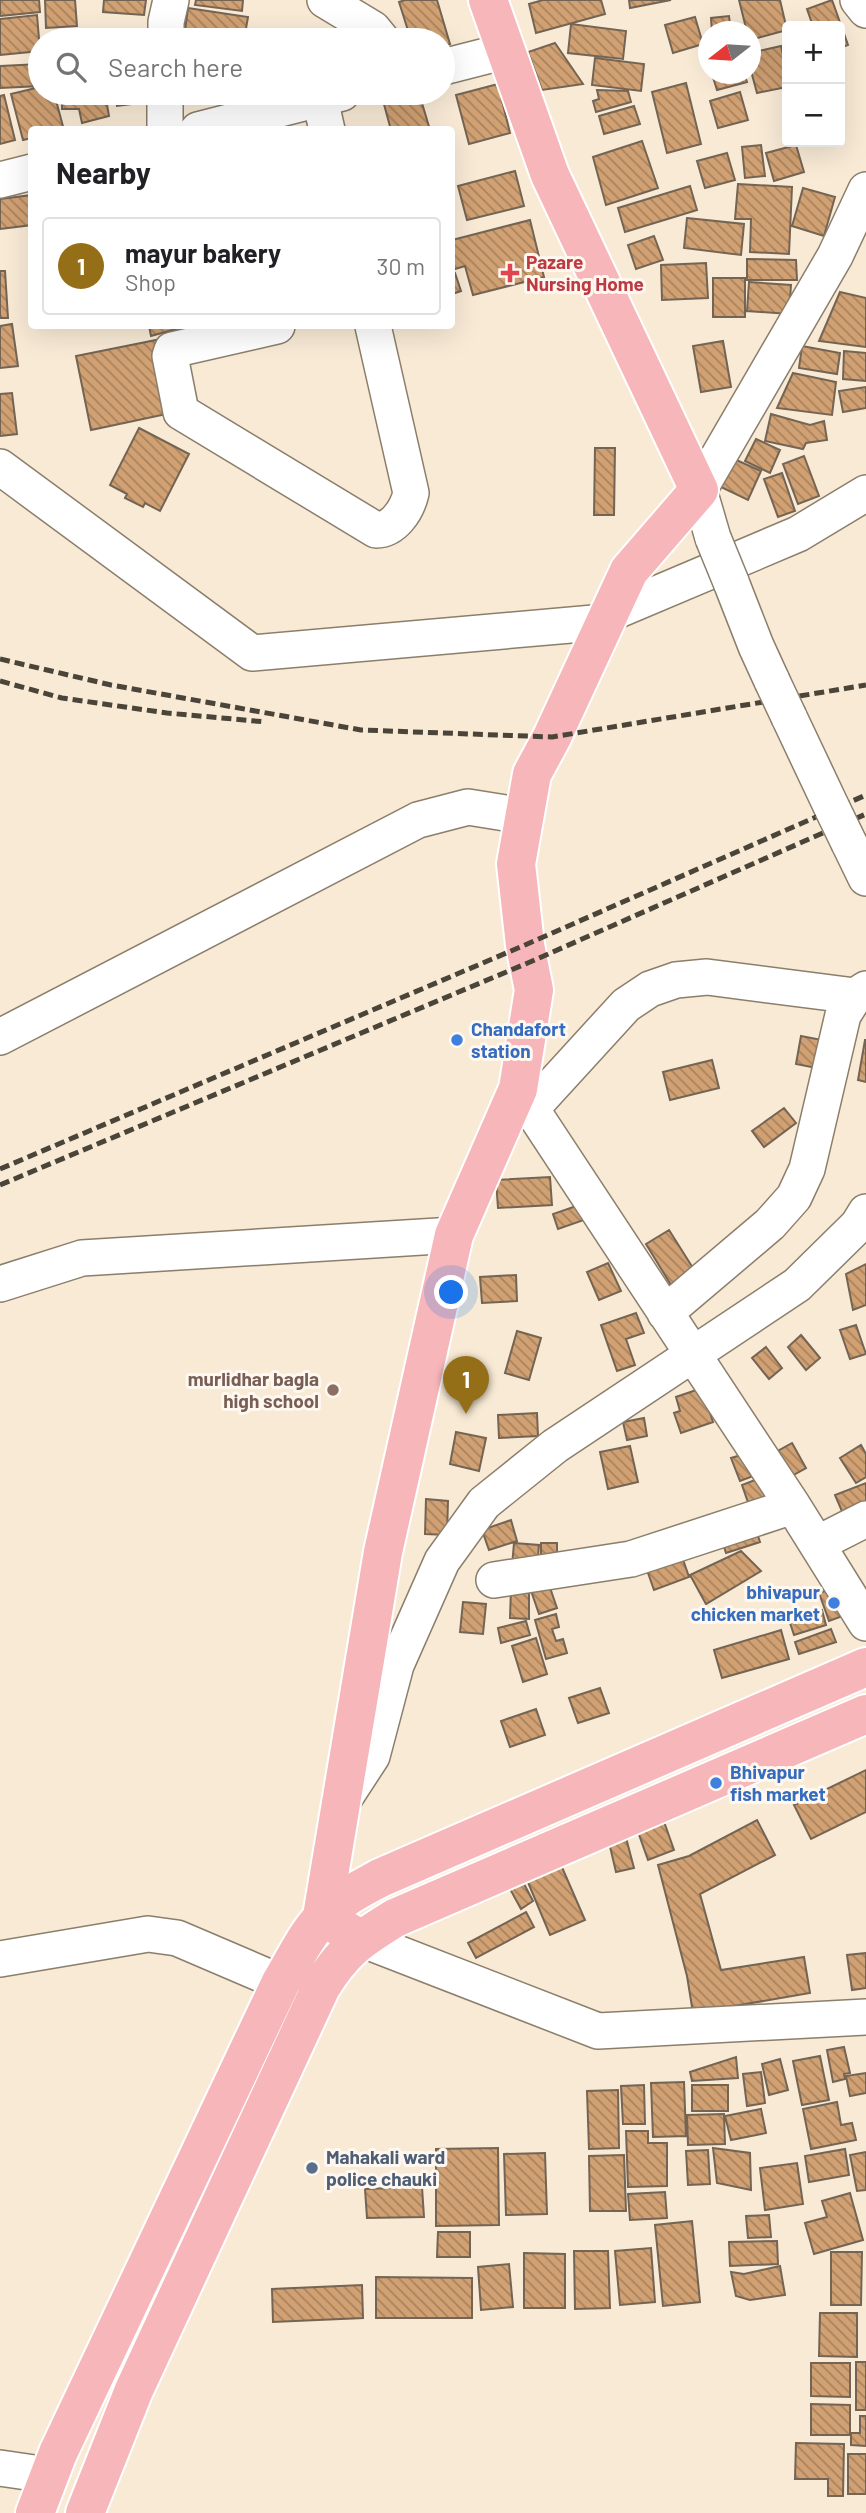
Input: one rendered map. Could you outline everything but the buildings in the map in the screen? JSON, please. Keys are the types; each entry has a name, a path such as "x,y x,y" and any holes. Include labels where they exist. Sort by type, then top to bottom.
{"main road":[{"path":"323,1917 383,1552 454,1235 524,1100 534,990 524,945 516,864 532,774 629,571 699,490 550,176 488,0"},
{"path":"34,2513 48,2475 281,1982 323,1917 352,1893 380,1878 866,1667"},
{"path":"85,2513 134,2390 316,1998 336,1963 361,1939 395,1918 866,1714"},
{"path":"323,1917 361,1939"}],"street":[{"path":"166,28 171,0"},
{"path":"325,0 371,28"},
{"path":"858,0 866,10"},
{"path":"455,64 506,51"},
{"path":"165,105 165,126"},
{"path":"221,126 330,107"},
{"path":"0,180 28,173"},
{"path":"866,190 835,256 699,490 713,538 772,681 866,878"},
{"path":"264,329 172,351 170,356 181,412 376,530 381,530 393,525 411,493 374,329"},
{"path":"0,467 252,653 607,618 798,534 866,493"},
{"path":"0,1037 418,820 468,807 524,816"},
{"path":"860,992 707,977 676,980 650,989 626,1005 524,1100 793,1506 866,1622"},
{"path":"665,1313 770,1224 794,1196 807,1169 843,1015 860,992"},
{"path":"340,1805 372,1756 396,1665 442,1561 484,1503 555,1446 797,1285 858,1225 866,1212"},
{"path":"0,1284 82,1258 454,1235"},
{"path":"494,1580 631,1559 793,1506"},
{"path":"817,1544 866,1519"},
{"path":"0,1959 148,1934 163,1934 316,1998"},
{"path":"361,1939 598,2031 866,2017"},
{"path":"0,2468 48,2475"}],"railway":[{"path":"0,659 111,685 361,730 552,737 866,685"},
{"path":"0,681 62,698 167,713 266,722"},
{"path":"0,1169 525,945 866,795"},
{"path":"0,1185 530,962 866,814"}],"place":[{"name":"Pazare Nursing Home","path":"510,273"},
{"name":"Chandafort station","path":"457,1040"},
{"name":"murlidhar bagla high school","path":"333,1390"},
{"name":"mayur bakery","path":"466,1414"},
{"name":"bhivapur chicken market","path":"834,1603"},
{"name":"Bhivapur fish market","path":"716,1783"},
{"name":"Mahakali ward police chauki","path":"312,2168"}]}
